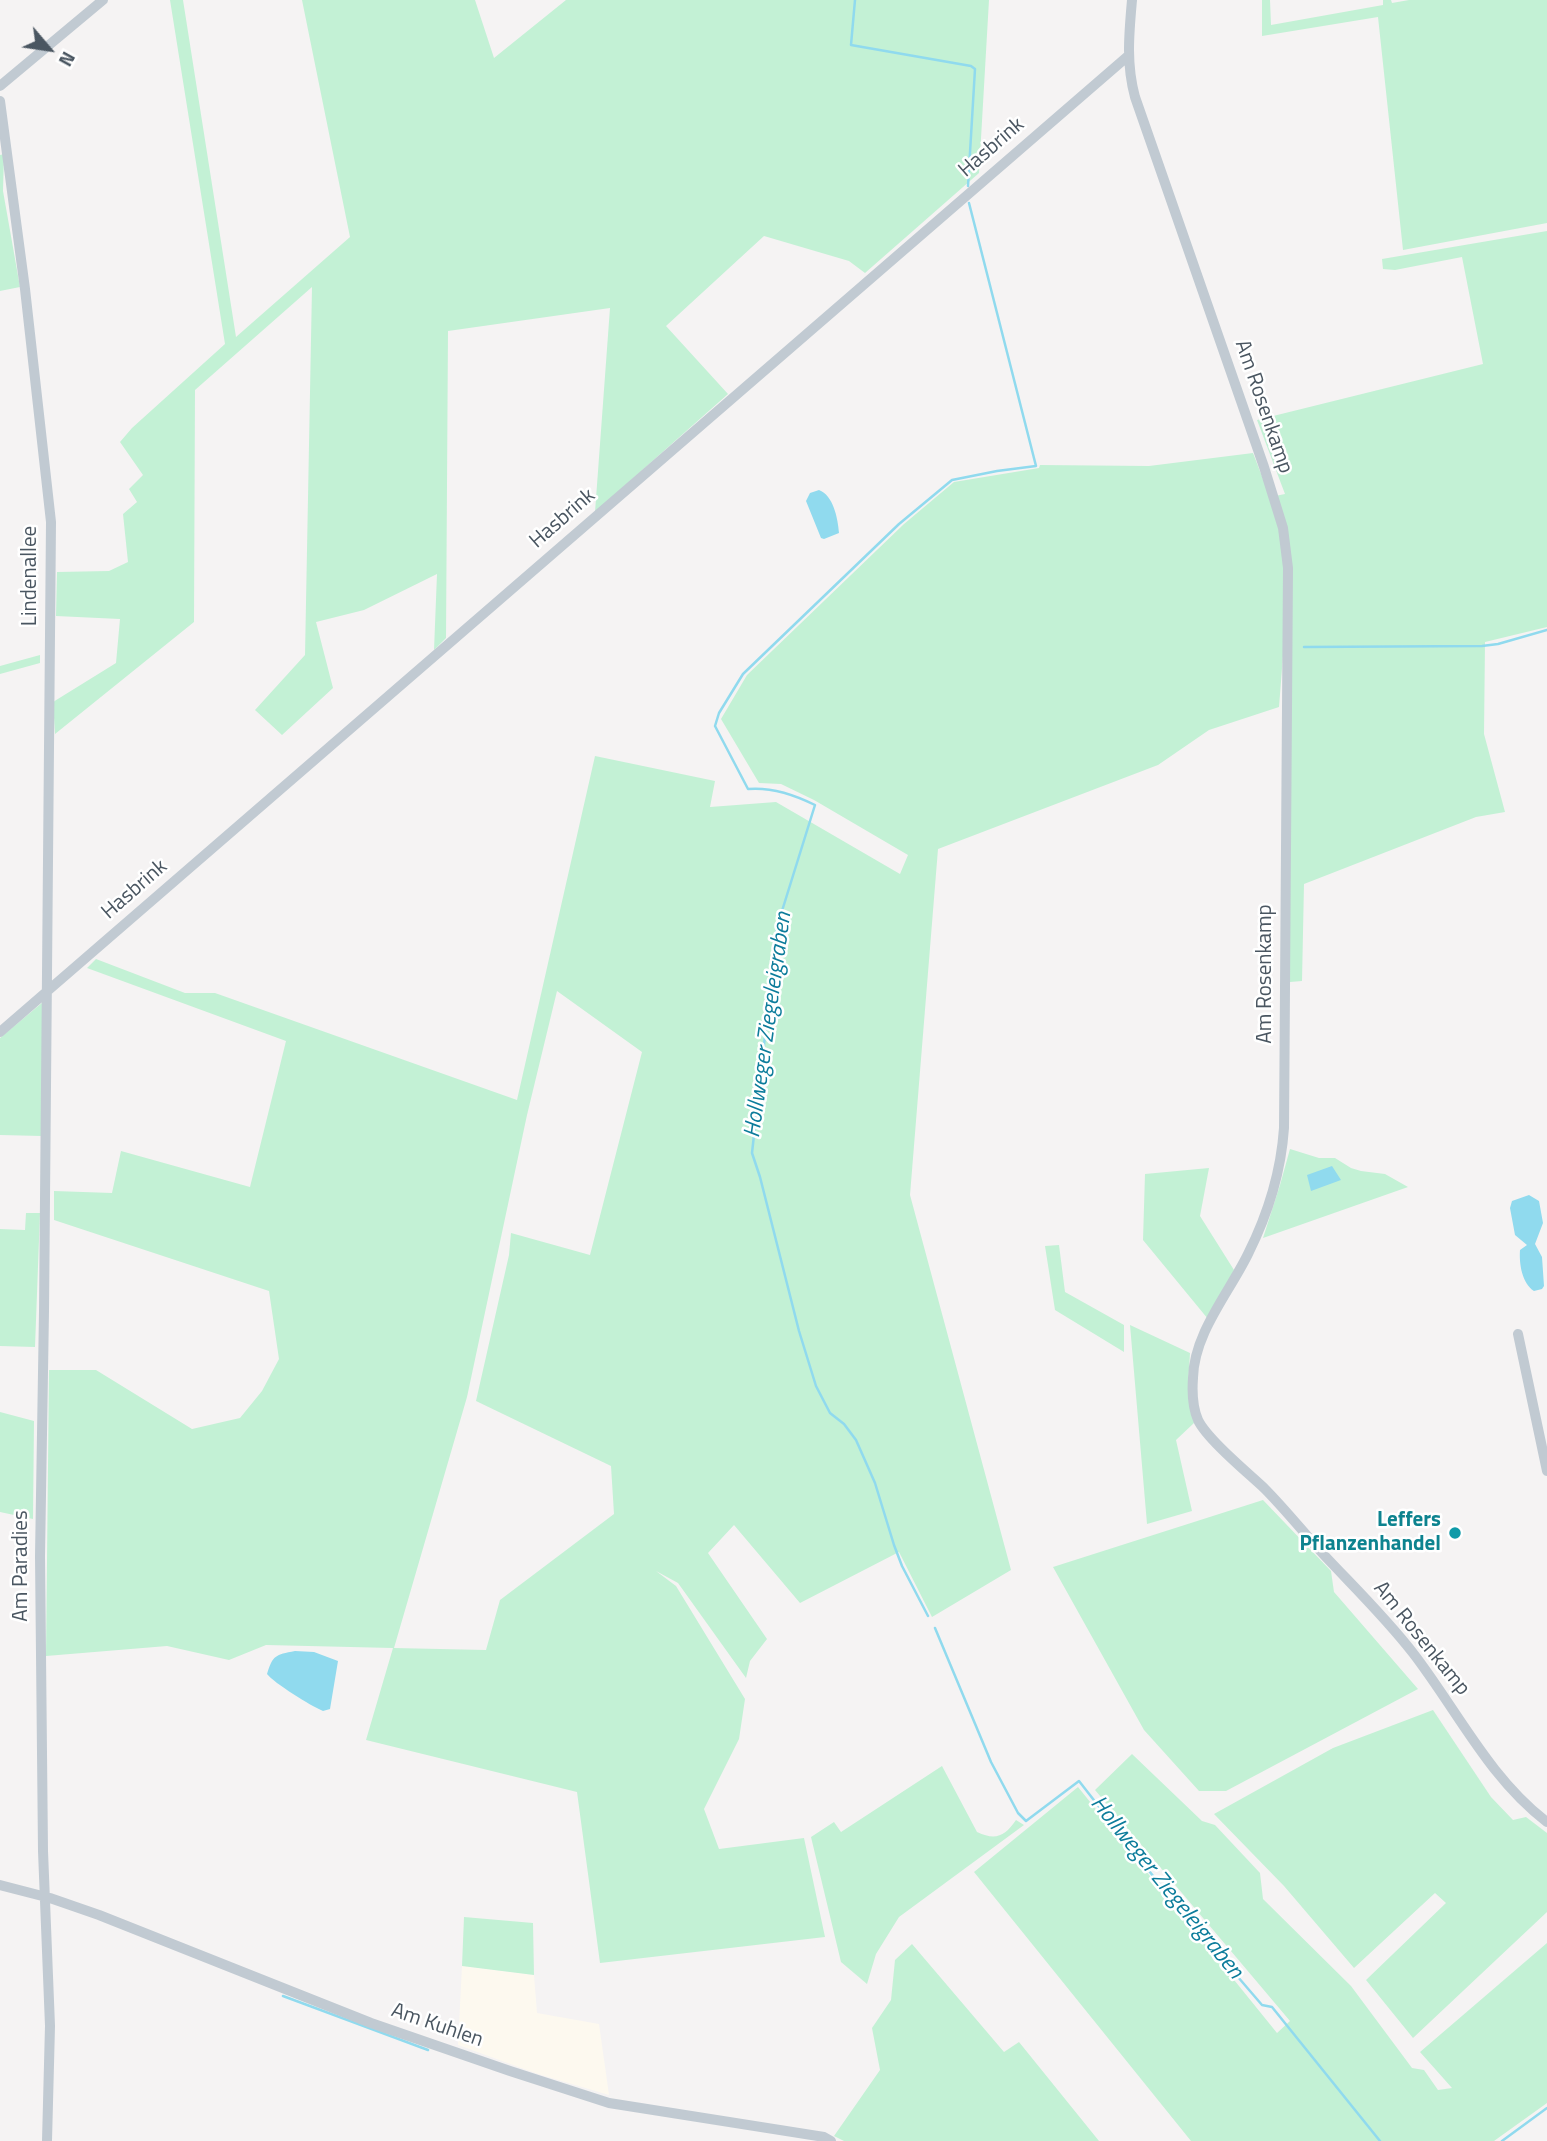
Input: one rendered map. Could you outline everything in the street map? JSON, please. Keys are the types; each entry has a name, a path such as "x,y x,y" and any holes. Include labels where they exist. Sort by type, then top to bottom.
{"street":[{"path":"0,86 103,0"},
{"name":"Am Rosenkamp","path":"1132,0 1128,56 1130,79 1264,467 1283,528 1288,568 1282,1154 1276,1180 1249,1254 1199,1345 1193,1378 1195,1408 1198,1421 1218,1445 1266,1490 1412,1653 1500,1778 1523,1803 1547,1822"},
{"name":"Hasbrink","path":"47,992 1128,56"},
{"path":"1105,75 1121,75 1130,79"},
{"name":"Lindenallee","path":"0,101 25,289 51,522 47,992"},
{"path":"0,1032 47,992"},
{"name":"Am Paradies","path":"47,992 40,1556 44,1897 50,2026 47,2141"},
{"path":"1518,1334 1547,1471"},
{"name":"Am Kuhlen","path":"0,1885 44,1897 157,1936 371,2023 609,2103 824,2137 831,2141"}],"shaded area":[{"path":"462,1966 534,1975 537,2013 599,2024 609,2095 538,2074 458,2045"}],"green space":[{"path":"170,0 183,0 236,337 350,237 302,0 475,0 494,58 566,0 989,0 979,173 865,273 849,261 764,236 666,326 728,394 595,512 610,308 448,331 446,638 434,650 437,574 364,610 316,622 333,688 282,735 255,710 305,655 312,287 195,390 194,622 55,734 53,702 116,663 120,619 56,616 57,572 109,571 128,562 123,514 137,502 129,489 143,475 120,442 225,344"},
{"path":"1262,0 1270,0 1271,25 1383,5 1383,0 1391,0 1392,3 1409,0 1547,0 1547,223 1403,250 1378,17 1262,36"},
{"path":"4,154 3,191 20,287 0,291 0,155"},
{"path":"1547,231 1547,627 1485,642 1484,734 1505,812 1476,817 1304,884 1302,981 1290,982 1285,630 1279,707 1209,730 1158,765 938,849 910,1195 1011,1570 932,1617 899,1552 800,1603 734,1525 708,1553 767,1639 750,1661 746,1678 678,1583 656,1571 676,1586 745,1699 739,1739 704,1809 719,1849 804,1838 825,1937 600,1963 577,1792 366,1740 393,1648 266,1645 229,1660 167,1646 46,1656 49,1370 96,1370 192,1429 240,1418 262,1391 279,1359 269,1291 54,1220 54,1191 112,1193 121,1151 250,1187 286,1041 87,968 96,959 185,993 215,993 517,1100 595,756 715,781 710,807 776,802 900,874 908,855 814,800 781,784 759,783 721,719 747,675 904,524 954,482 1039,468 1040,465 1149,466 1253,453 1270,497 1285,494 1257,420 1483,364 1462,257 1395,270 1383,269 1382,259","holes":["557,991 642,1052 590,1255 511,1233 509,1255 476,1401 611,1466 614,1514 500,1600 486,1650 394,1648 467,1397 527,1115"]},
{"path":"40,655 40,663 0,674 0,666"},
{"path":"43,1002 42,1136 0,1135 0,1038"},
{"path":"1290,1149 1319,1158 1335,1158 1361,1171 1385,1174 1408,1187 1263,1238"},
{"path":"1209,1168 1200,1216 1234,1270 1208,1319 1143,1240 1145,1174"},
{"path":"26,1213 40,1213 35,1347 0,1346 0,1229 25,1230"},
{"path":"1059,1245 1065,1292 1124,1325 1124,1352 1055,1310 1045,1246"},
{"path":"1130,1325 1190,1353 1188,1387 1194,1423 1176,1440 1192,1511 1147,1524"},
{"path":"0,1412 34,1421 33,1519 0,1512"},
{"path":"1263,1500 1331,1571 1334,1592 1418,1689 1226,1791 1199,1791 1144,1730 1053,1567"},
{"path":"1433,1710 1491,1797 1513,1820 1526,1817 1547,1833 1547,1912 1413,2038 1366,1980 1446,1903 1435,1893 1354,1968 1284,1886 1214,1814 1333,1748"},
{"path":"1132,1754 1202,1821 1215,1825 1260,1873 1263,1899 1351,1986 1412,2068 1424,2070 1438,2090 1452,2088 1420,2052 1547,1943 1547,2103 1494,2141 1191,2141 974,1872 1078,1787 1277,2033 1290,2021 1095,1790"},
{"path":"942,1766 977,1832 995,1836 1008,1830 1016,1820 1024,1825 899,1917 876,1954 867,1984 841,1962 811,1837 834,1822 841,1832"},
{"path":"464,1917 533,1923 534,1975 462,1966"},
{"path":"912,1944 1004,2052 1019,2042 1099,2141 844,2141 834,2136 880,2070 872,2028 891,2000 895,1960"}],"water":[{"path":"819,490 831,502 839,533 824,539 821,538 806,501 810,493"},
{"path":"1332,1166 1341,1180 1311,1191 1307,1175"},
{"path":"1529,1195 1539,1201 1543,1223 1535,1244 1542,1257 1544,1286 1534,1291 1522,1273 1520,1250 1527,1245 1515,1235 1510,1208 1512,1201"},
{"path":"295,1651 314,1652 338,1661 330,1709 323,1711 310,1704 267,1674 276,1657"}],"waterway":[{"path":"855,0 851,45 971,66 975,69 968,186"},
{"name":"Hollweger Ziegeleigraben","path":"928,1616 902,1566 875,1483 856,1440 844,1424 830,1413 816,1386 752,1153 777,927 815,805 783,792 748,789 715,726 719,713 743,674 899,524 952,480 1036,466 969,203"},
{"path":"1304,647 1482,646 1547,630"},
{"name":"Hollweger Ziegeleigraben","path":"935,1628 991,1762 1018,1813 1026,1821 1079,1781 1171,1899 1262,2005 1272,2007 1380,2141"},
{"path":"283,1996 428,2050"},
{"path":"1502,2141 1547,2108"}],"place":[{"name":"Leffers Pflanzenhandel","path":"1455,1533"}]}
